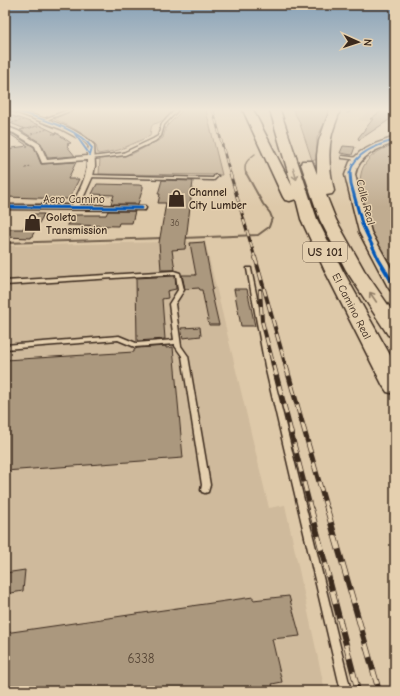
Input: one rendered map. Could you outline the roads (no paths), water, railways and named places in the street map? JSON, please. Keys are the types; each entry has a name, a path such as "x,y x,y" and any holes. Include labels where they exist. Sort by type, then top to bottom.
{"highway":[{"path":"264,142 282,178 306,236 349,322 383,364"},
{"name":"El Camino Real","path":"291,142 309,219 395,386"},
{"path":"325,142 322,169 330,210 328,220"},
{"name":"El Camino Real","path":"304,154 328,220 355,270 395,330"}],"main road":[{"name":"Calle Real","path":"391,142 367,151 359,158 352,169 350,185 355,196 362,224 369,241 395,287"},
{"name":"Calle Real","path":"355,196 356,178 362,163 373,152 392,142"}],"street":[{"path":"34,142 38,145 44,162 91,156"},
{"path":"80,142 91,156"},
{"path":"75,208 89,176 91,156"},
{"name":"Aero Camino","path":"5,207 142,208"}],"lane":[{"path":"91,156 124,154 149,142"},
{"path":"343,157 359,158"},
{"path":"89,176 214,179 216,176"},
{"path":"249,268 268,366 346,691"},
{"path":"5,283 176,272 181,289 172,304 177,342 179,348 185,356 206,485 205,490"},
{"path":"5,347 119,338 135,345 177,342"}],"waterway":[{"path":"246,174 246,162 255,154"},
{"path":"183,238 258,235 269,227 272,218 270,213 263,204 246,173"},
{"path":"5,243 163,238"}],"railway":[{"path":"222,142 230,174"},
{"path":"230,173 255,258"},
{"path":"255,257 286,367"},
{"path":"260,290 262,321 274,367"},
{"path":"274,366 311,510"},
{"path":"286,366 327,510"},
{"path":"311,509 358,691"},
{"path":"327,509 379,691"}],"place":[{"name":"Channel City Lumber","path":"176,198"},
{"name":"Goleta Transmission","path":"33,223"}]}
